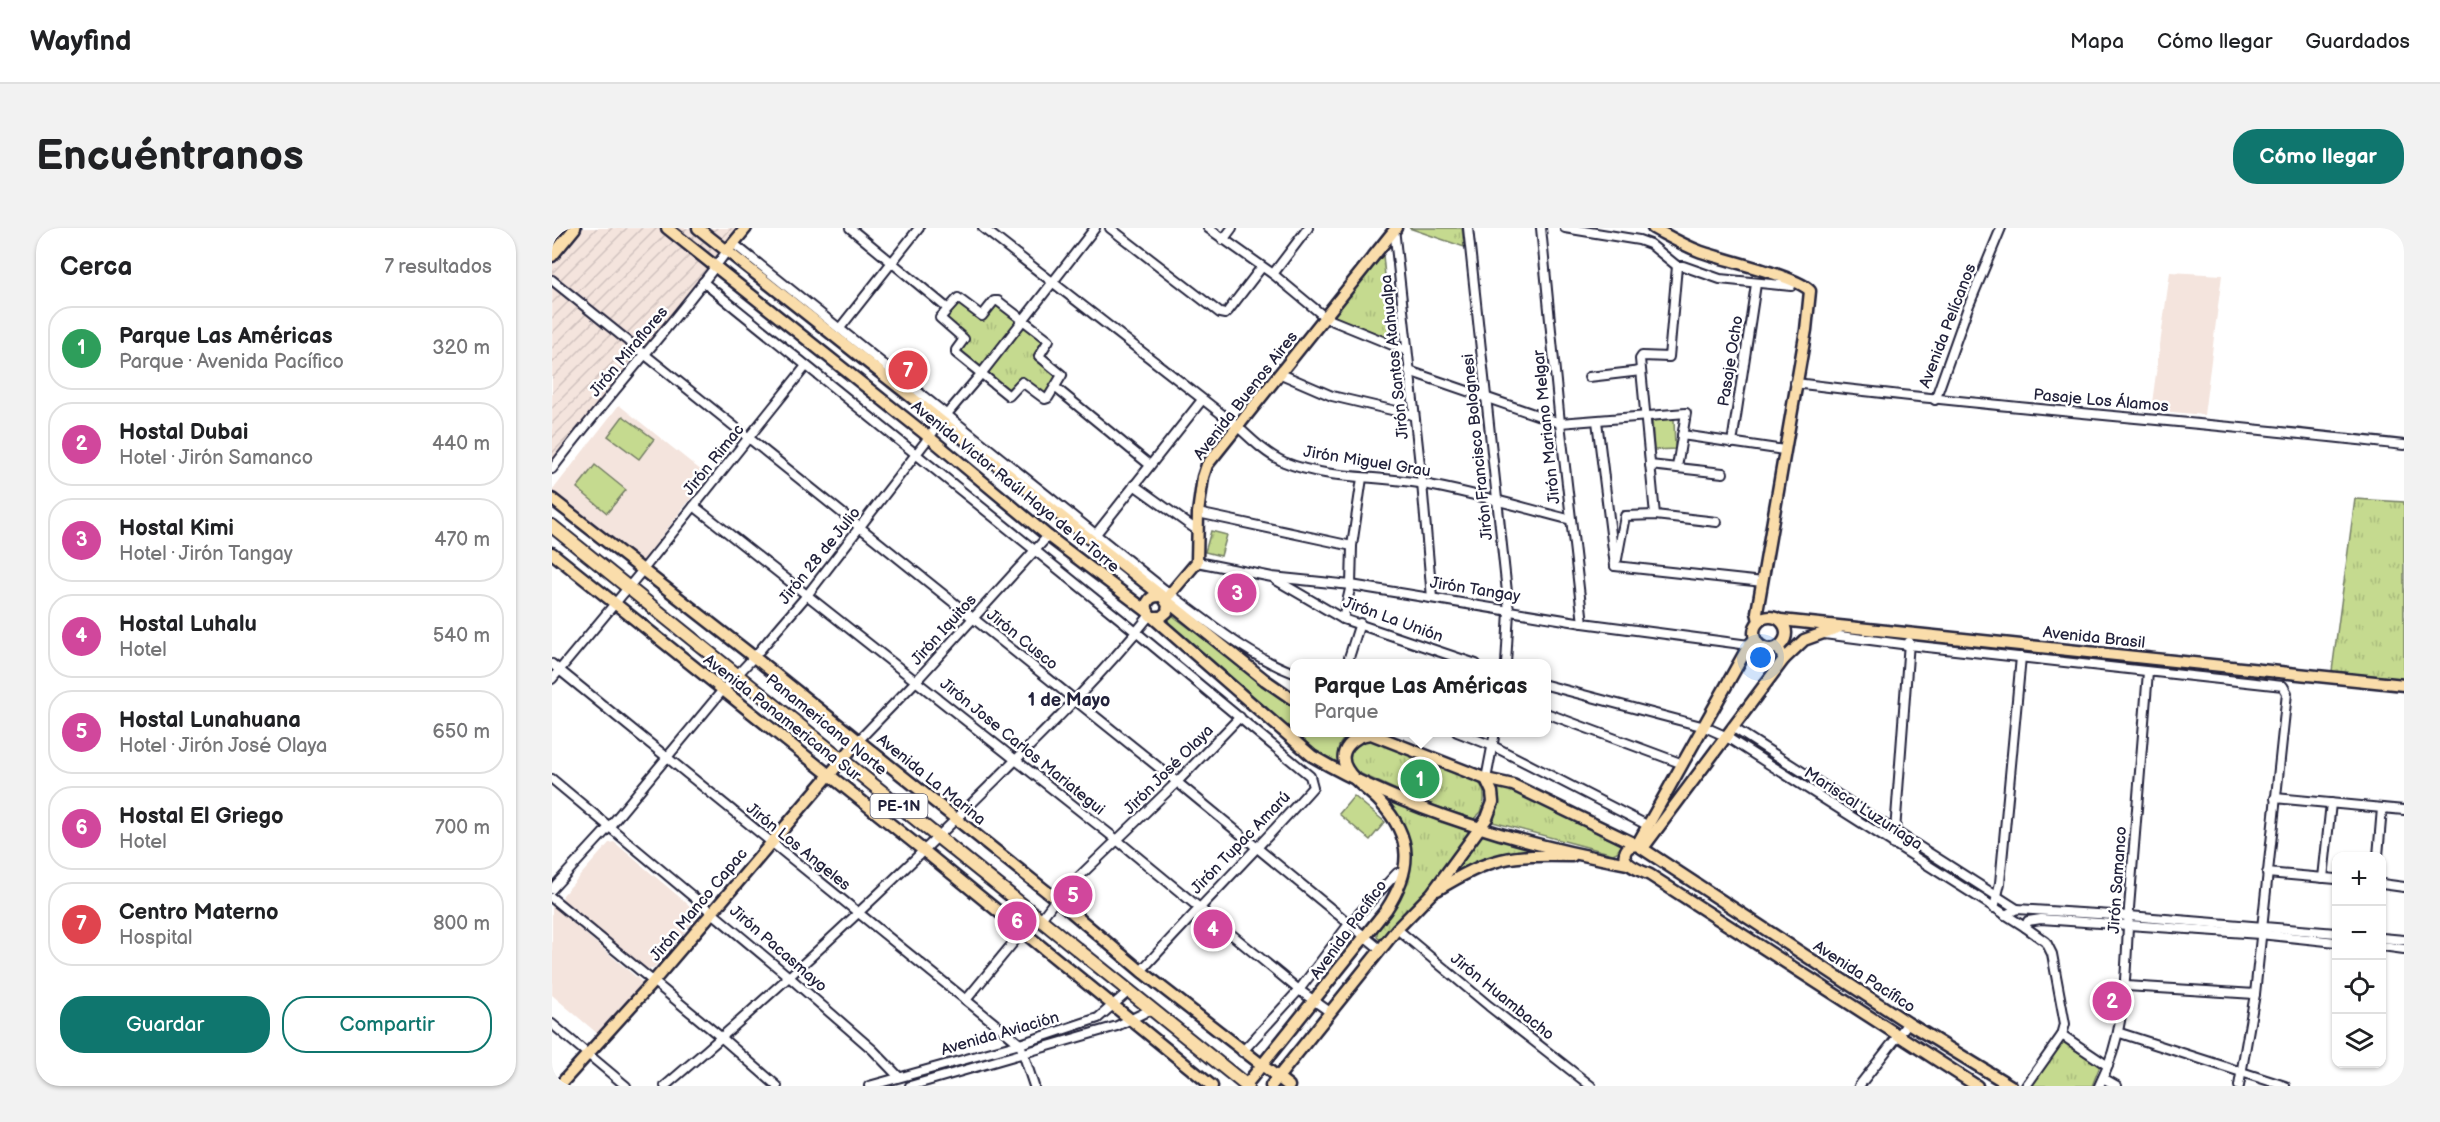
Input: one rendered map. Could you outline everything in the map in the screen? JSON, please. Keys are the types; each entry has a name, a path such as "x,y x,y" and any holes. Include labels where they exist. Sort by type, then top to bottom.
{"highway":[{"name":"Panamericana Norte","path":"552,526 1247,1086"}],"main road":[{"path":"552,256 575,228"},
{"name":"Avenida Victor Raúl Haya de la Torre","path":"667,228 929,437 1048,536 1150,615 1290,737"},
{"name":"Avenida Victor Raúl Haya de la Torre","path":"698,228 730,247 1093,538 1265,680 1290,696"},
{"path":"730,247 746,228"},
{"name":"Avenida Buenos Aires","path":"1197,562 1198,513 1207,465 1326,318 1395,228"},
{"path":"1640,847 1647,825 1752,642 1759,621 1757,612 1806,330 1810,291 1807,287 1790,280 1698,251 1653,228"},
{"name":"Avenida La Marina","path":"552,499 859,740 1056,899 1141,971 1262,1066 1274,1082 1289,1086"},
{"name":"Avenida Panamericana Sur","path":"552,553 923,850 1212,1086"},
{"path":"1165,597 1168,609 1164,616 1150,615 1147,602 1152,597 1165,597 1197,562"},
{"path":"1759,621 1770,617 1780,620 1786,630 1786,638 1780,646"},
{"name":"Avenida Brasil","path":"1780,620 1843,626 1909,640 2404,685"},
{"path":"1752,642 1767,649 1804,640 1843,626"},
{"path":"1640,847 1784,659 1804,640"},
{"path":"1780,646 1784,659"},
{"name":"Avenida Victor Raúl Haya de la Torre","path":"1290,737 1312,756 1353,778"},
{"path":"1353,778 1344,765 1346,750 1358,737"},
{"name":"Avenida Pacífico","path":"1378,737 1486,779 1513,785 1640,847 1908,1023 2011,1086"},
{"name":"Jirón Manco Capac","path":"559,1086 653,982 859,740"},
{"name":"Avenida Pacífico","path":"1247,1086 1386,910 1404,876 1406,854 1403,837 1379,801 1353,778"},
{"name":"Avenida Pacífico","path":"1353,778 1427,810 1479,828 1631,865 1977,1086"},
{"path":"1479,828 1491,810 1493,802 1492,792 1486,779"},
{"name":"Avenida Pacífico","path":"1274,1082 1396,929 1432,893 1479,828"},
{"path":"1631,846 1640,847 1646,855 1644,862 1631,865 1625,858 1626,851 1631,846"},
{"path":"1432,893 1478,866 1504,857 1590,856"}],"street":[{"path":"850,228 947,308"},
{"path":"840,328 919,228"},
{"name":"Jirón Miguel Grau","path":"983,228 1237,426 1263,449 1282,461 1303,468 1362,478 1422,483 1571,520"},
{"name":"Jirón 28 de Julio","path":"552,889 610,826 722,690 754,657 808,594 1095,228"},
{"path":"1110,228 1220,313 1225,314 1261,268"},
{"path":"1208,228 1261,268 1273,274 1326,318 1407,351"},
{"path":"1223,240 1232,228"},
{"path":"1273,274 1308,228"},
{"name":"Jirón Santos Atahualpa","path":"1395,228 1422,483 1431,598"},
{"name":"Jirón Francisco Bolognesi","path":"1468,228 1509,611 1506,659"},
{"name":"Jirón Mariano Melgar","path":"1541,228 1583,623"},
{"path":"1565,228 1639,240 1650,244 1677,266 1720,279 1791,286 1790,280"},
{"name":"Avenida Pelícanos","path":"1935,400 1967,310 2001,228"},
{"name":"Jirón Miraflores","path":"552,470 730,247"},
{"path":"730,247 840,328 944,418"},
{"path":"1655,515 1640,359 1642,356 1669,357 1677,266"},
{"name":"Jirón Cusco","path":"552,280 748,439 861,527 1380,949"},
{"path":"703,282 1240,717"},
{"name":"Pasaje Ocho","path":"1732,443 1756,284"},
{"path":"960,298 982,316 994,301 998,301 1049,340 1040,356 1062,375 1056,388 1047,399 1022,382 1009,396 956,352 964,339 940,320 947,308 960,298"},
{"name":"Jirón Rimac","path":"552,678 642,571 806,366"},
{"path":"1409,370 1486,399 1560,423 1686,413 1677,467"},
{"path":"1589,377 1641,371"},
{"path":"1281,374 1332,396 1413,415"},
{"name":"Pasaje Los Álamos","path":"1796,383 1935,400 2215,424 2404,445"},
{"path":"1056,388 1150,465"},
{"path":"1093,538 1202,400"},
{"path":"1597,421 1616,566"},
{"path":"1682,435 1784,450"},
{"path":"1650,465 1723,473"},
{"path":"1342,619 1351,585 1352,546 1362,478"},
{"path":"1134,485 1198,531"},
{"name":"Jirón Jose Carlos Mariategui","path":"694,506 917,680 1299,990 1330,1012"},
{"path":"1198,513 1352,546"},
{"path":"1616,566 1625,516 1655,515 1717,522"},
{"name":"Jirón Iquitos","path":"859,740 1048,536"},
{"name":"Jirón Tangay","path":"1197,562 1272,577 1351,585 1583,623 1752,642"},
{"path":"1616,566 1763,582"},
{"name":"Jirón La Unión","path":"1272,577 1342,619 1464,659"},
{"path":"1165,597 1264,660 1290,671"},
{"path":"665,1086 722,1038 938,837 1075,702 1150,615"},
{"path":"1348,659 1360,623"},
{"path":"1823,633 1909,640 2021,657 2283,686 2287,693 2255,994 2240,1086"},
{"path":"1894,845 1909,640"},
{"path":"1994,908 1998,897 2021,657"},
{"name":"Jirón Los Angeles","path":"552,664 1020,1044 1034,1086"},
{"name":"Jirón Samanco","path":"2101,1082 2120,1033 2126,986 2128,925 2148,672"},
{"path":"1551,686 1705,727"},
{"path":"1551,715 1683,764"},
{"name":"Jirón José Olaya","path":"1041,919 1056,899 1177,783 1240,717"},
{"name":"Jirón Tupac Amarú","path":"1141,971 1312,788 1310,776 1240,717"},
{"name":"Mariscal Luzuriaga","path":"1705,727 1725,736 2025,927 2028,921 2041,919 2128,925 2332,933"},
{"name":"Mariscal Luzuriaga","path":"1732,727 2017,909 2129,915 2261,930 2332,941"},
{"path":"1470,737 1492,746 1647,825"},
{"path":"1486,779 1494,737"},
{"name":"Jirón Pacasmayo","path":"552,779 788,976 873,1050 898,1076"},
{"path":"2276,798 2404,810"},
{"path":"2323,878 2331,803"},
{"path":"2378,852 2382,808"},
{"path":"1242,1052 1299,990 1349,924 1397,873"},
{"path":"2267,873 2332,879"},
{"path":"2386,885 2404,887"},
{"path":"552,898 777,1086"},
{"name":"Mariscal Luzuriaga","path":"2005,915 2017,909"},
{"path":"2025,927 2046,942 2052,954 2065,1024 2062,1035 2026,1086"},
{"name":"Jirón Huambacho","path":"1396,929 1591,1086"},
{"path":"966,1000 1022,932"},
{"path":"2386,938 2404,940"},
{"path":"2386,947 2404,949"},
{"path":"2126,986 2255,994"},
{"name":"Avenida Aviación","path":"871,1086 898,1076 1020,1044 1098,1018 1129,991"},
{"name":"Avenida Aviación","path":"910,1086 1131,1021 1152,1009"},
{"path":"1859,1086 1908,1023"},
{"path":"552,1024 626,1086"},
{"path":"2120,1033 2285,1086"},
{"path":"2062,1035 2108,1066"},
{"path":"2101,1082 2117,1086"}],"shaded area":[{"path":"552,228 743,228 552,465"},
{"path":"2170,272 2222,275 2204,415 2151,410"},
{"path":"619,405 708,476 642,562 552,491"},
{"path":"614,842 696,911 698,917 654,968 647,969 562,900 563,895 609,843"},
{"path":"552,905 643,983 598,1034 552,995"}],"green space":[{"path":"1409,228 1462,228 1464,247"},
{"path":"1383,255 1391,339 1332,318"},
{"path":"958,300 982,319 996,304 1046,341 1034,356 1059,376 1044,394 1020,377 1007,390 959,351 968,338 943,318"},
{"path":"623,416 654,439 639,459 608,436"},
{"path":"1674,418 1675,449 1654,450 1652,419"},
{"path":"595,465 626,490 607,513 577,488"},
{"path":"2355,499 2404,502 2404,679 2332,671"},
{"path":"1211,531 1227,535 1221,556 1205,552"},
{"path":"1170,616 1173,616 1290,703 1290,729 1169,623"},
{"path":"1299,737 1347,737 1340,745 1339,763 1316,751"},
{"path":"1367,739 1470,775 1482,787 1484,801 1481,812 1474,819 1414,798 1357,771 1350,764 1348,755 1354,747"},
{"path":"1494,781 1622,844 1621,850 1613,854 1489,821 1497,797"},
{"path":"1378,795 1428,817 1474,831 1385,939 1377,937 1377,930 1405,886 1410,862"},
{"path":"1354,796 1385,822 1370,840 1339,814"},
{"path":"1481,833 1543,850 1503,856 1480,864 1443,882"},
{"path":"2060,1040 2100,1066 2092,1086 2030,1086"}],"place":[{"name":"Centro Materno","path":"908,370"},
{"name":"Hostal Kimi","path":"1237,593"},
{"name":"Parque Las Américas","path":"1420,779"},
{"name":"Hostal Lunahuana","path":"1073,895"},
{"name":"Hostal El Griego","path":"1017,921"},
{"name":"Hostal Luhalu","path":"1213,929"},
{"name":"Hostal Dubai","path":"2112,1001"}],"district":[{"name":"1 de Mayo","path":"1069,700"}]}
